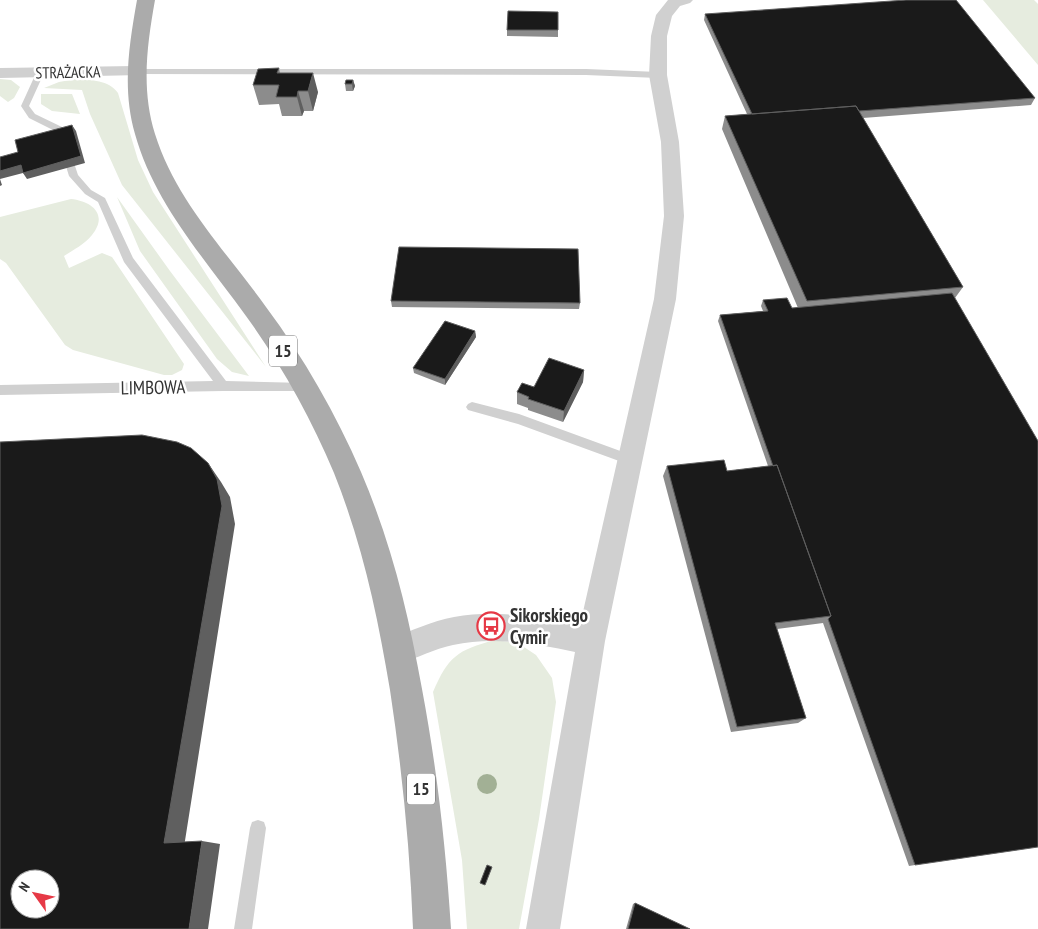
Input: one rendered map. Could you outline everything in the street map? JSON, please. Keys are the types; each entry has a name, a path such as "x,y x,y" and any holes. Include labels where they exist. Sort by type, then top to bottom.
{"main road":[{"name":"15","path":"146,0 140,24 135,71 137,102 144,136 160,174 200,238 284,352 321,416 347,473 378,556 399,650 417,748 430,879 432,929"}],"street":[{"path":"543,929 591,641 665,299 674,216 670,142 658,75 659,36 664,16 674,3 685,0"},
{"name":"STRAŻACKA","path":"0,73 135,71"},
{"path":"399,650 453,631 491,626 549,633 591,641"}],"lane":[{"path":"135,71 576,72 658,75"},
{"path":"40,73 25,106 32,116 59,128 74,176 88,192 102,200 128,259 223,386"},
{"name":"LIMBOWA","path":"0,390 223,386 305,388"},
{"path":"472,407 519,419 630,460"},
{"path":"243,929 258,828"}],"shaded area":[{"path":"983,0 1034,0 1038,4 1038,65"},
{"path":"0,79 11,80 20,87 14,98 8,102 0,96"},
{"path":"76,79 105,83 114,88 118,93 138,160 153,192 266,367 122,185 90,114 82,90 44,88 59,82"},
{"path":"41,94 72,94 80,114 52,111 41,104"},
{"path":"117,197 249,376 232,372 217,359 140,251"},
{"path":"71,199 91,206 98,215 99,221 97,228 89,238 64,256 69,268 102,253 112,257 184,364 182,370 172,375 164,375 73,350 65,345 6,263 0,259 0,217"},
{"path":"495,640 518,643 536,655 552,678 556,702 539,819 519,929 467,929 462,860 433,692 438,680 455,657 471,647"}],"building":[{"path":"906,0 956,0 1035,98 859,111 856,106 752,114 705,14"},
{"path":"508,11 558,12 558,30 507,30"},
{"path":"279,68 277,73 313,73 308,91 298,91 297,97 276,97 279,85 253,85 258,69"},
{"path":"346,80 353,80 352,84 345,84"},
{"path":"856,106 963,287 807,301 725,116"},
{"path":"72,125 81,156 23,173 21,165 0,171 0,157 18,152 15,140"},
{"path":"399,247 578,249 580,303 391,301"},
{"path":"952,293 1038,441 1038,847 915,865 828,619 831,616 777,465 773,466 720,315 768,311 763,300 787,298 792,308"},
{"path":"445,321 475,331 445,379 413,368"},
{"path":"549,358 584,370 564,411 528,399 529,397 517,392 522,383 534,387"},
{"path":"142,435 177,442 191,448 208,463 217,479 222,506 164,843 202,841 189,929 0,929 0,442"},
{"path":"724,460 727,471 777,465 831,616 775,623 806,718 737,727 667,466"},
{"path":"487,865 492,867 485,885 480,883"},
{"path":"635,903 690,929 628,929"}],"place":[{"name":"Sikorskiego Cymir","path":"491,626"}]}
